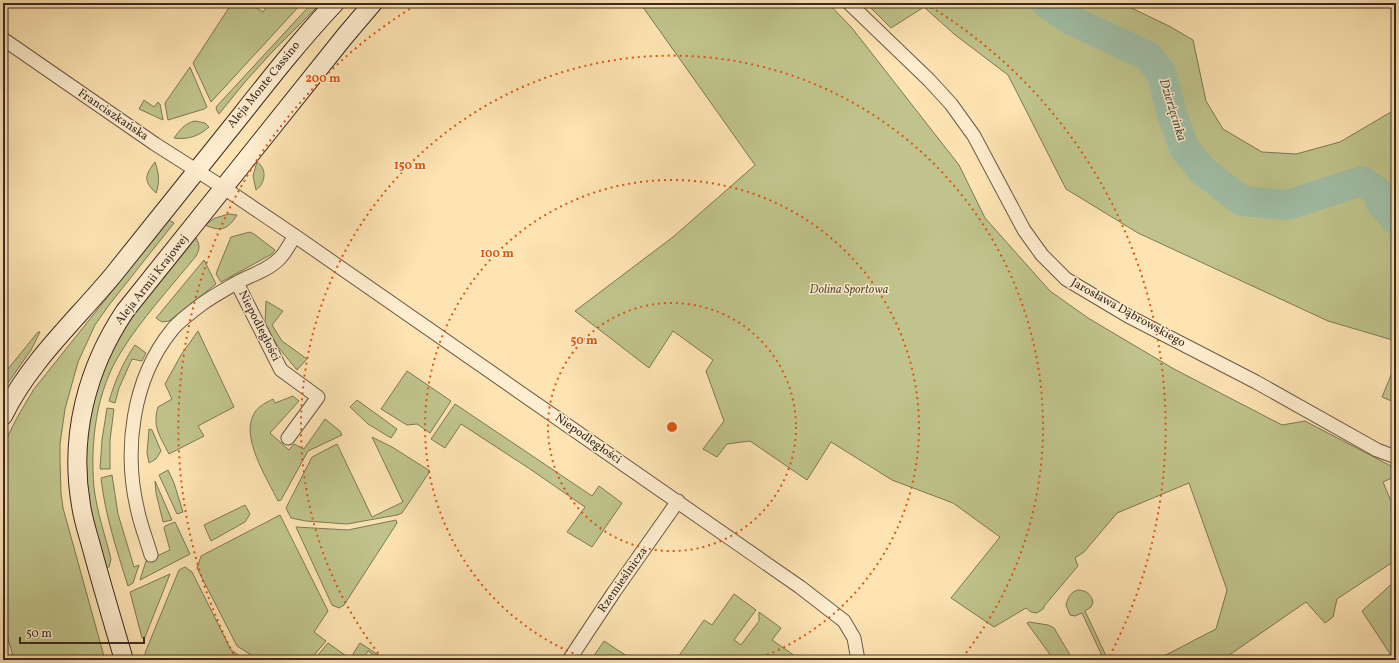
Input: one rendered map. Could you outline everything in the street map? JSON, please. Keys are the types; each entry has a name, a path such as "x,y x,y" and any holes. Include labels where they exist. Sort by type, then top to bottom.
{"street":[{"name":"Aleja Monte Cassino","path":"196,170 296,46 335,3"},
{"path":"224,188 340,42 373,3"},
{"name":"Jarosława Dąbrowskiego","path":"849,3 929,80 950,104 974,136 1024,230 1042,255 1066,279 1128,316 1256,382 1377,450 1396,457"},
{"name":"Franciszkańska","path":"3,39 123,122 224,188"},
{"path":"3,416 9,403 40,359 100,291 196,170"},
{"name":"Niepodległości","path":"224,188 678,501 800,587 844,621 854,638 858,660"},
{"name":"Aleja Armii Krajowej","path":"124,660 81,505 77,457 82,410 89,383 115,327 132,302 224,188"},
{"name":"Niepodległości","path":"151,555 138,512 133,484 131,457 132,438 140,392 152,360 172,329 201,305 237,283 264,270 280,259 295,236"},
{"name":"Niepodległości","path":"237,283 282,370 318,397 288,438"},
{"name":"Rzemieślnicza","path":"569,660 614,592 678,501"}],"green space":[{"path":"232,3 249,3 263,12 269,3 302,3 211,102 193,63"},
{"path":"312,3 321,3 273,51 219,114 216,107"},
{"name":"Dolina Sportowa","path":"640,3 828,3 852,28 959,165 985,218 1050,291 1088,318 1174,369 1282,425 1305,421 1391,466 1394,477 1383,482 1391,501 1396,503 1393,562 1337,599 1333,617 1325,623 1306,602 1222,660 1159,660 1160,658 1216,629 1227,590 1189,483 1117,513 1084,552 1075,558 1078,566 1043,609 1037,613 1031,612 1026,608 994,627 951,598 1000,537 953,503 892,480 831,442 807,480 750,441 727,444 717,457 703,449 724,421 706,371 713,360 673,331 649,368 575,311 673,237 755,165"},
{"path":"866,3 1121,3 1169,26 1193,40 1206,101 1223,129 1262,152 1296,154 1340,142 1396,109 1396,341 1328,321 1138,233 1066,189 1008,75 954,34 924,7 891,28"},
{"path":"190,67 207,107 168,120 165,103"},
{"path":"144,100 154,107 158,102 160,104 163,120 139,109"},
{"path":"195,121 205,123 209,127 193,137 174,138 186,125"},
{"path":"155,162 158,178 156,193 147,181 147,174"},
{"path":"257,162 264,172 264,176 262,184 256,190 253,176"},
{"path":"229,214 237,215 227,227 219,229 205,225 215,218"},
{"path":"169,220 174,223 95,325 78,362 65,409 60,444 61,493 63,508 105,660 14,660 3,621 3,449 13,426 34,389"},
{"path":"250,232 275,250 272,254 221,282 216,274 231,237"},
{"path":"196,238 199,247 196,256 147,315 121,352 112,367 100,400 94,435 93,471 97,506 111,559 109,567 106,568 93,519 87,479 88,432 92,408 107,363 117,342 142,305"},
{"path":"204,260 216,284 169,321 162,322 156,318"},
{"path":"266,301 283,311 272,325 282,341 307,359 297,370 278,347 265,323"},
{"path":"198,331 234,407 198,426 204,436 169,454 156,426 156,414 158,407 172,399 165,384 181,355"},
{"path":"38,332 40,332 31,350 3,390 3,375"},
{"path":"135,345 146,353 142,361 132,359 119,388 115,403 109,401 120,372"},
{"path":"1396,363 1396,403 1382,397"},
{"path":"407,371 451,401 430,433 417,424 407,425 381,409"},
{"path":"293,396 299,401 270,433 289,450 294,444 304,449 325,419 340,431 342,435 308,451 281,500 278,501 256,457 250,433 251,422 255,412 261,406 273,399 275,403"},
{"path":"357,400 397,429 391,438 368,424 350,407"},
{"path":"455,404 592,496 599,486 622,503 592,547 567,532 585,507 530,469 461,424 445,448 431,439"},
{"path":"107,408 114,409 110,440 110,469 100,469 102,440"},
{"path":"149,429 152,430 161,451 156,459 149,463 147,453"},
{"path":"372,437 392,447 430,471 402,513 347,524 306,521 291,518 286,508 312,457 337,444 372,517 403,502"},
{"path":"168,470 174,483 183,512 177,514 159,475"},
{"path":"112,475 118,514 134,567 139,565 133,583 128,586 105,506 101,478"},
{"path":"155,481 172,520 163,522 156,493"},
{"path":"245,505 250,514 245,522 211,541 204,525"},
{"path":"280,515 328,611 314,632 326,641 310,660 259,660 237,646 197,568 201,556"},
{"path":"396,520 397,523 344,605 339,608 332,605 296,527 348,530"},
{"path":"175,522 190,554 140,580 146,561 170,550 164,528 165,526"},
{"path":"185,567 192,572 231,650 246,660 146,660 145,653 179,570"},
{"path":"170,574 145,637 142,638 130,592"},
{"path":"1396,580 1396,660 1394,660 1362,611"},
{"path":"1078,590 1088,593 1092,599 1093,602 1091,607 1085,611 1108,660 1104,660 1082,613 1075,616 1070,615 1066,605 1071,594"},
{"path":"734,594 756,610 734,640 741,645 759,621 759,612 781,628 772,640 795,656 793,660 676,660 704,620 712,625"},
{"path":"1027,623 1048,625 1054,628 1073,660 1054,660"},
{"path":"604,641 633,660 591,660"},
{"path":"328,643 349,658 351,660 314,660"},
{"path":"360,643 380,656 379,659 368,651 362,660 357,660 353,654"}],"waterway":[{"name":"Dzierżęcinka","path":"1046,3 1071,20 1148,56 1161,72 1172,114 1184,148 1203,171 1242,201 1287,205 1362,181 1378,192 1381,203 1396,220"}]}
